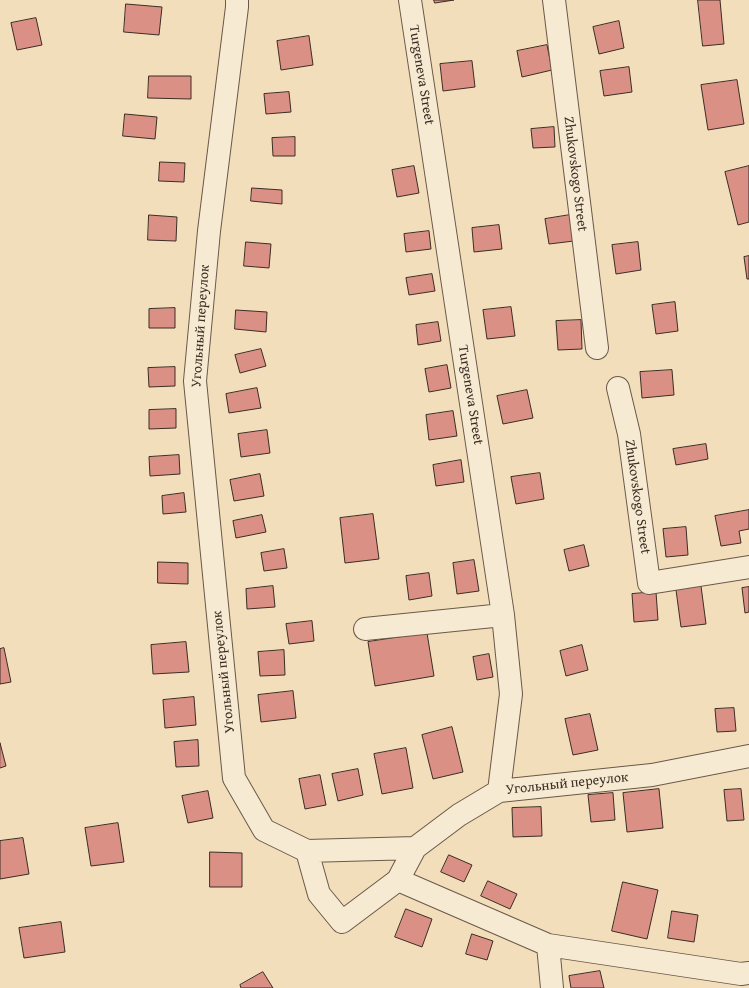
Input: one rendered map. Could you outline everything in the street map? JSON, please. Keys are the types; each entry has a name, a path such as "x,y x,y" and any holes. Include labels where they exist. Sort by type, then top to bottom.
{"street":[{"name":"Угольный переулок","path":"237,0 209,231 195,381 234,778 264,830 307,851 415,848 459,815 498,791 652,775 749,756"},
{"name":"Turgeneva Street","path":"410,0 503,615 511,694 498,791"},
{"name":"Zhukovskogo Street","path":"554,0 597,348"},
{"name":"Zhukovskogo Street","path":"618,388 629,434 649,583 749,567"},
{"path":"365,629 503,615"},
{"path":"307,851 319,894 342,922 398,880 415,848"},
{"path":"398,880 548,945 741,974 749,973"},
{"path":"548,945 552,988"}],"building":[{"path":"434,0 454,0 435,3"},
{"path":"698,0 720,0 724,44 703,46"},
{"path":"126,4 162,7 159,35 124,32"},
{"path":"36,18 42,45 17,50 11,23"},
{"path":"619,21 624,48 599,54 593,27"},
{"path":"309,36 313,65 281,70 277,41"},
{"path":"547,45 552,70 522,77 517,51"},
{"path":"472,61 475,87 443,91 440,64"},
{"path":"629,67 632,92 604,96 600,71"},
{"path":"149,76 191,76 191,99 148,98"},
{"path":"737,80 744,124 708,130 701,85"},
{"path":"289,92 291,112 266,114 264,94"},
{"path":"125,114 157,117 155,139 123,136"},
{"path":"554,127 555,147 533,148 531,129"},
{"path":"295,137 295,156 273,156 272,138"},
{"path":"160,162 185,163 184,182 159,181"},
{"path":"414,166 419,193 397,197 392,170"},
{"path":"749,166 749,222 738,225 725,172"},
{"path":"252,188 282,190 282,204 251,201"},
{"path":"149,215 177,217 176,241 148,240"},
{"path":"570,215 574,241 549,244 545,219"},
{"path":"499,225 502,249 474,252 472,228"},
{"path":"429,231 431,249 406,252 404,234"},
{"path":"246,242 271,244 269,268 244,266"},
{"path":"638,242 641,270 616,274 612,245"},
{"path":"749,256 749,279 747,279 744,257"},
{"path":"432,274 435,291 409,295 406,278"},
{"path":"675,302 678,331 656,334 652,305"},
{"path":"511,307 515,336 487,339 483,310"},
{"path":"175,308 175,328 149,328 149,309"},
{"path":"236,310 267,312 266,332 235,329"},
{"path":"581,320 582,349 558,350 556,321"},
{"path":"438,322 441,341 418,345 416,325"},
{"path":"261,349 266,366 240,373 235,355"},
{"path":"447,365 451,388 429,392 425,369"},
{"path":"175,367 175,386 149,387 148,368"},
{"path":"672,370 674,395 642,398 640,372"},
{"path":"257,388 261,408 229,413 226,394"},
{"path":"527,390 533,418 503,424 497,396"},
{"path":"176,409 176,428 149,429 149,410"},
{"path":"453,411 457,436 429,440 426,415"},
{"path":"267,430 270,453 241,457 238,434"},
{"path":"706,444 708,459 676,465 673,449"},
{"path":"179,455 180,474 150,476 149,457"},
{"path":"461,460 464,482 436,486 433,465"},
{"path":"540,473 544,499 516,504 511,477"},
{"path":"260,474 264,496 234,501 230,480"},
{"path":"184,493 186,512 163,514 162,496"},
{"path":"749,510 749,529 739,531 741,543 721,546 715,516"},
{"path":"373,514 379,559 345,563 340,518"},
{"path":"262,515 266,532 236,538 233,521"},
{"path":"686,527 688,555 666,557 663,529"},
{"path":"584,545 589,566 569,571 564,550"},
{"path":"284,549 287,568 264,571 261,553"},
{"path":"474,560 479,591 457,594 453,563"},
{"path":"158,562 188,563 188,584 158,583"},
{"path":"429,573 432,596 409,600 406,576"},
{"path":"273,586 275,607 247,609 246,589"},
{"path":"701,586 706,624 681,627 676,590"},
{"path":"749,587 749,612 745,613 742,588"},
{"path":"656,592 658,620 634,622 632,594"},
{"path":"312,621 314,641 289,644 286,624"},
{"path":"427,633 434,676 375,686 368,642"},
{"path":"186,642 189,672 153,674 151,645"},
{"path":"582,645 588,670 566,676 560,651"},
{"path":"4,648 11,682 0,684 0,649"},
{"path":"284,650 285,675 260,676 258,652"},
{"path":"489,654 493,677 477,680 473,657"},
{"path":"293,691 296,718 261,722 258,695"},
{"path":"194,697 196,725 165,728 163,700"},
{"path":"734,708 736,731 717,732 715,709"},
{"path":"590,714 598,750 573,755 565,719"},
{"path":"452,727 463,772 433,779 422,735"},
{"path":"198,740 199,766 176,767 174,742"},
{"path":"0,743 6,766 0,768"},
{"path":"406,748 413,788 382,794 374,754"},
{"path":"358,769 363,795 338,801 332,774"},
{"path":"320,775 326,805 305,809 299,779"},
{"path":"659,789 663,828 627,832 623,793"},
{"path":"741,789 744,820 727,821 724,790"},
{"path":"208,791 213,818 188,823 182,796"},
{"path":"613,793 615,820 591,822 588,795"},
{"path":"541,807 542,836 513,837 512,808"},
{"path":"118,823 124,862 91,866 85,828"},
{"path":"23,838 29,874 0,879 0,841"},
{"path":"210,852 242,853 242,887 210,887"},
{"path":"449,855 472,865 464,882 441,872"},
{"path":"488,881 517,894 510,909 481,896"},
{"path":"623,882 658,890 647,939 612,931"},
{"path":"406,909 432,919 422,947 395,937"},
{"path":"672,911 698,915 694,942 668,938"},
{"path":"61,922 65,952 24,958 19,928"},
{"path":"472,934 493,941 487,960 466,954"},
{"path":"600,971 604,988 571,988 569,976"},
{"path":"263,972 273,988 241,988 240,985"}]}
